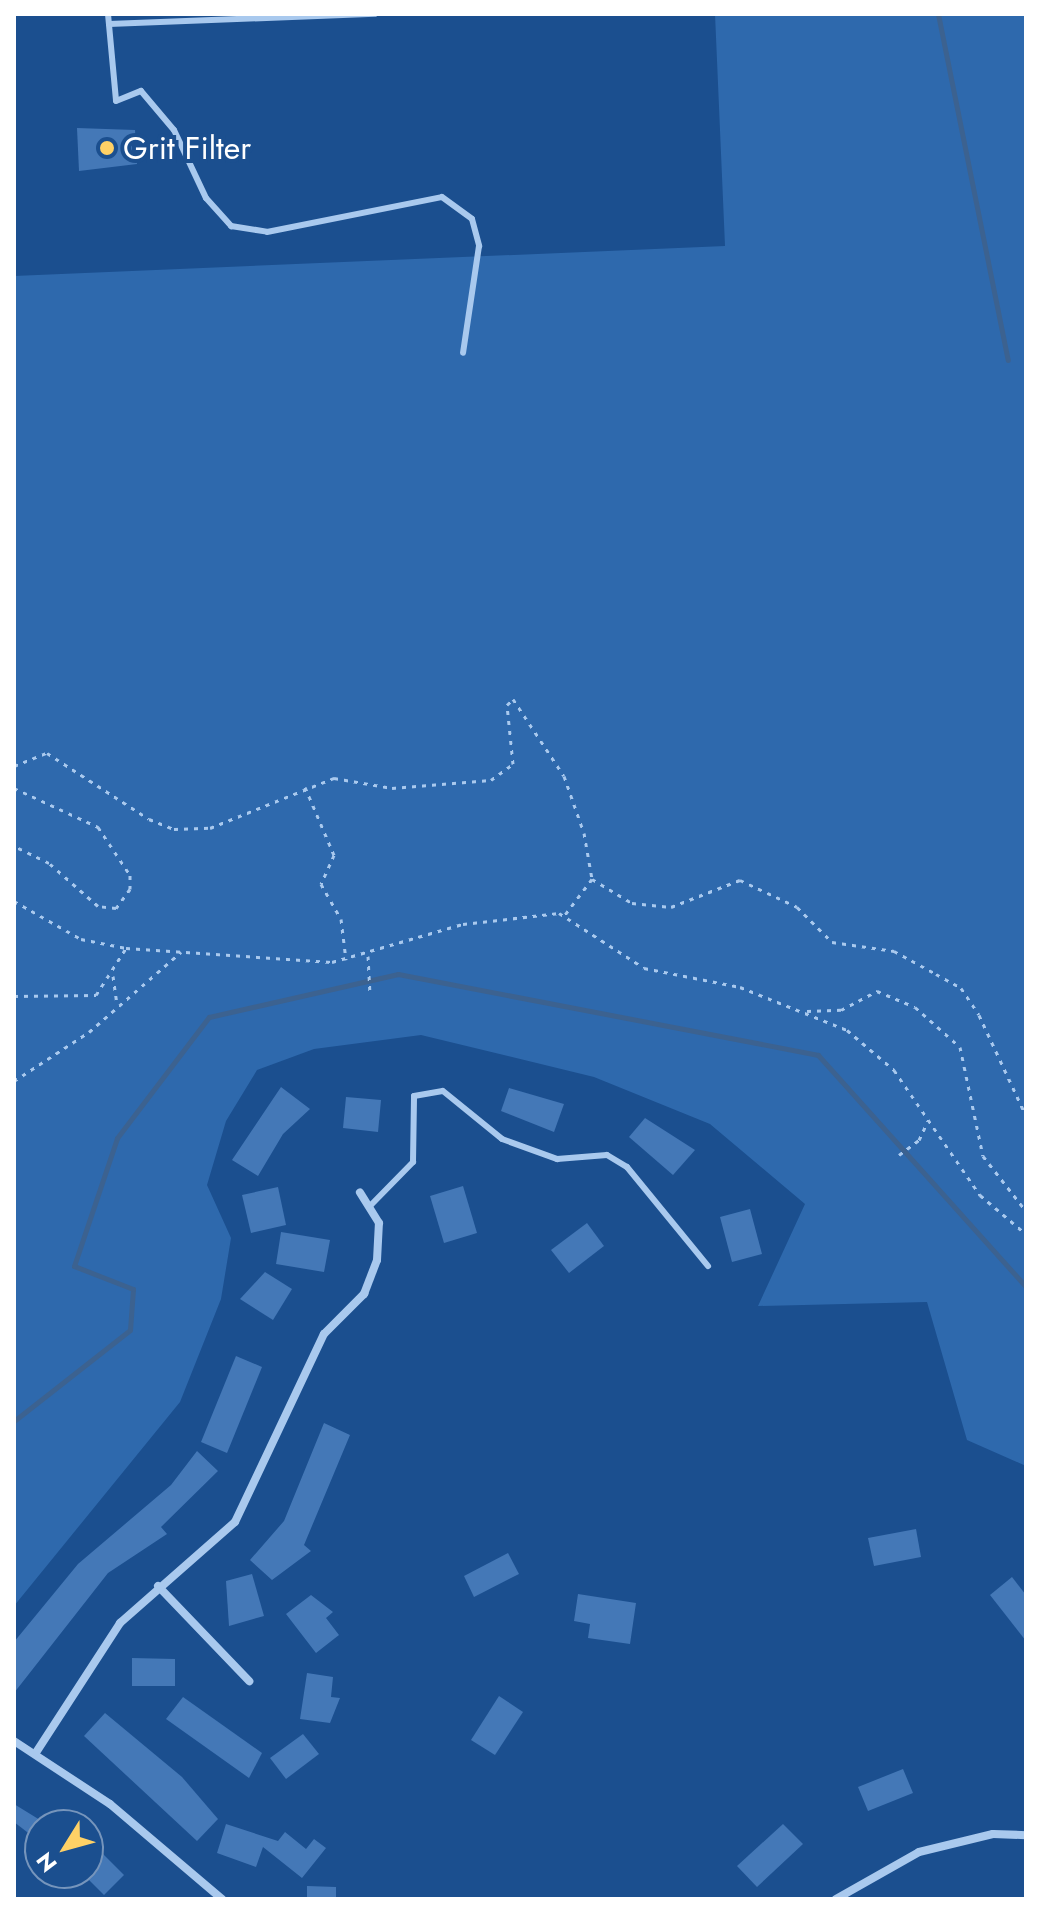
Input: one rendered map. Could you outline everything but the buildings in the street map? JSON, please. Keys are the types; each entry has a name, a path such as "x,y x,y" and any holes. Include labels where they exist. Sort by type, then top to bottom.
{"street":[{"path":"37,1751 98,1650 158,1586 235,1522 324,1334 364,1294 377,1260 379,1223 360,1193"},
{"path":"158,1586 249,1681"},
{"path":"14,1741 37,1751 222,1899"},
{"path":"836,1899 919,1852 993,1834 1026,1835"}],"lane":[{"path":"108,14 116,101 141,91 174,130 206,198 231,226 267,232 442,197 472,219 479,246 463,353"},
{"path":"109,24 375,14"},
{"path":"369,1207 413,1162 414,1096 443,1091 502,1139 557,1159 607,1155 627,1167 708,1266"}],"path":[{"path":"14,766 47,753 174,829 228,823 305,787 334,778 392,788 491,780 513,764 513,699 564,776 592,879 632,903 671,907 740,880 785,899 832,942 894,951 961,988 979,1015 1026,1116"},
{"path":"305,787 334,855 321,884 341,919 346,960"},
{"path":"14,788 98,827 130,875 130,889 116,908 98,906 49,863 14,846"},
{"path":"564,916 592,879"},
{"path":"14,901 81,939 126,948 346,960 368,956 395,941 496,917 564,916 644,968 740,987 803,1011 875,1050 987,1204 1026,1234"},
{"path":"14,996 96,995 113,976 126,948"},
{"path":"14,1081 182,951"},
{"path":"368,956 370,992"},
{"path":"113,976 117,1004"},
{"path":"803,1011 841,1010 877,991 915,1007 960,1047 983,1156 1026,1211"},
{"path":"899,1155 911,1146 928,1121"}],"shaded area":[{"path":"715,14 1026,14 1026,1466 967,1440 927,1302 758,1306 805,1204 710,1124 594,1077 421,1035 314,1049 257,1070 226,1121 207,1185 231,1238 221,1299 180,1402 14,1606 14,276 725,246"}],"waterway":[{"path":"938,14 1008,360"},
{"path":"14,1421 130,1330 133,1289 74,1266 117,1138 209,1017 398,974 818,1055 1026,1287"}],"place":[{"name":"Grit Filter","path":"107,148"}]}
